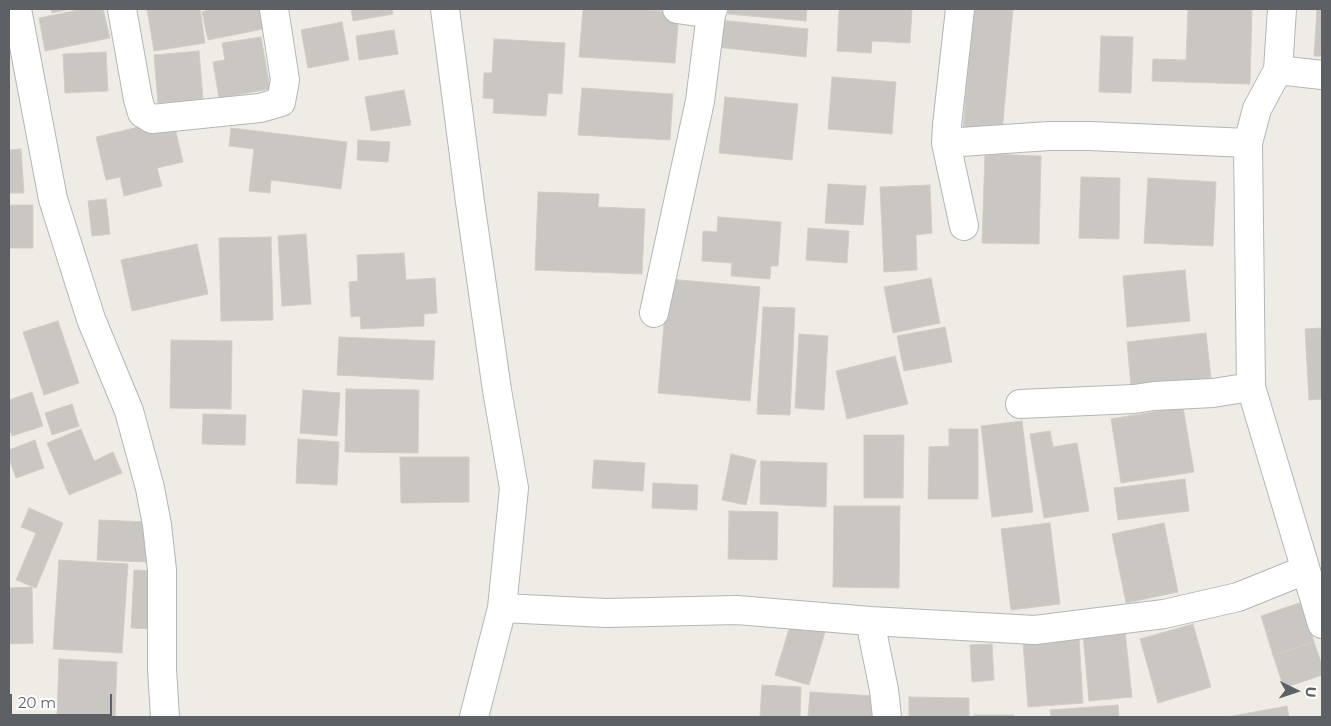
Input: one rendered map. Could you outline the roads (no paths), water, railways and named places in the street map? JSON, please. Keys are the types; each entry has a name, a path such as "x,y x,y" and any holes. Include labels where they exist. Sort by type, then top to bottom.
{"street":[{"path":"17,9 53,199 91,319 129,411 150,488 157,525 162,570 162,669 165,717"},
{"path":"122,9 138,99 142,113 152,119 260,108 281,102 284,80 274,9"},
{"path":"445,9 476,249 514,488 502,608 474,717"},
{"path":"654,312 700,101 712,12 677,9"},
{"path":"960,9 946,125 946,143 964,226"},
{"path":"1282,9 1278,70 1257,109 1248,143 1251,387 1322,624"},
{"path":"1278,70 1322,75"},
{"path":"946,143 1049,136 1248,143"},
{"path":"1020,404 1134,399 1213,393 1251,387"},
{"path":"502,608 606,613 737,610 870,622 1035,630 1164,614 1238,597 1305,570"},
{"path":"870,622 884,690 887,717"}]}
